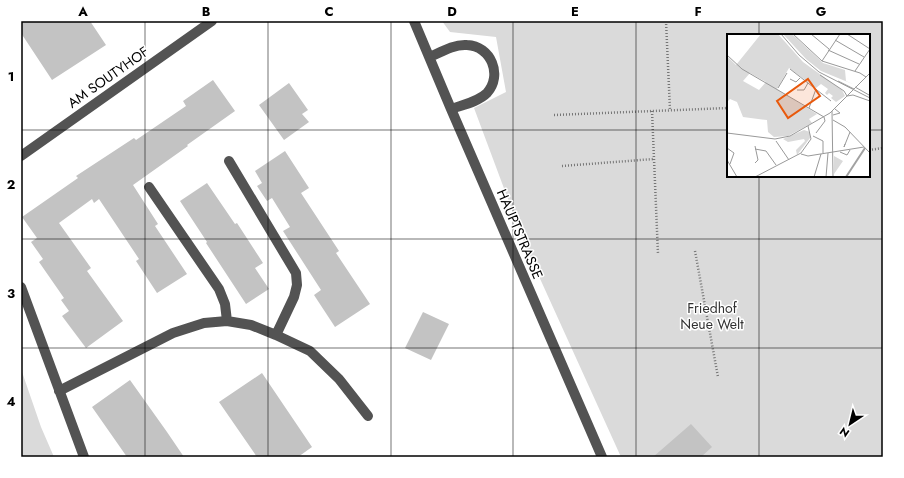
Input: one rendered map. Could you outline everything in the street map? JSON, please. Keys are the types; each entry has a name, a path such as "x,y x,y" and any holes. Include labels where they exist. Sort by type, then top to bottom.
{"street":[{"name":"AM SOUTYHOF","path":"21,156 212,21"},
{"name":"HAUPTSTRASSE","path":"414,21 602,457"},
{"path":"430,57 448,49 467,45 476,46 484,51 490,58 494,67 492,85 486,93 479,99 451,109"},
{"path":"229,161 296,273 297,285 294,297 276,335"},
{"path":"149,187 219,288 228,321"},
{"path":"21,287 84,457"},
{"path":"59,391 173,334 204,323 228,321 251,325 310,351 339,379 368,416"}],"path":[{"path":"666,21 670,110"},
{"path":"554,115 727,108"},
{"path":"652,111 658,254"},
{"path":"870,150 883,148"},
{"path":"562,166 654,159"},
{"path":"695,250 718,377"}],"green space":[{"name":"Friedhof Neue Welt","path":"442,21 883,21 883,457 621,457 527,250 474,108 506,92 496,37 450,32"},
{"path":"21,369 41,427 54,457 21,457"}],"building":[{"path":"21,21 90,21 106,45 52,80 21,33"},
{"path":"213,80 235,111 133,185 158,224 155,226 187,274 157,293 136,261 139,259 99,199 94,203 92,199 59,223 91,268 87,271 123,321 86,348 62,316 69,311 61,300 64,298 39,262 43,259 31,242 37,238 22,217 78,178 76,176 134,138 136,140 186,106 183,101"},
{"path":"289,83 308,110 302,114 309,122 284,140 259,105"},
{"path":"285,151 309,188 301,193 339,251 336,253 370,304 335,327 314,295 321,290 283,231 290,227 272,198 267,201 257,186 262,183 255,171"},
{"path":"207,183 235,224 237,223 263,263 255,268 269,289 246,304 180,201"},
{"path":"423,312 449,324 431,360 405,348"},
{"path":"262,373 312,447 298,457 257,457 219,402"},
{"path":"130,380 184,457 127,457 92,407"},
{"path":"691,424 712,447 701,457 653,457"}]}
